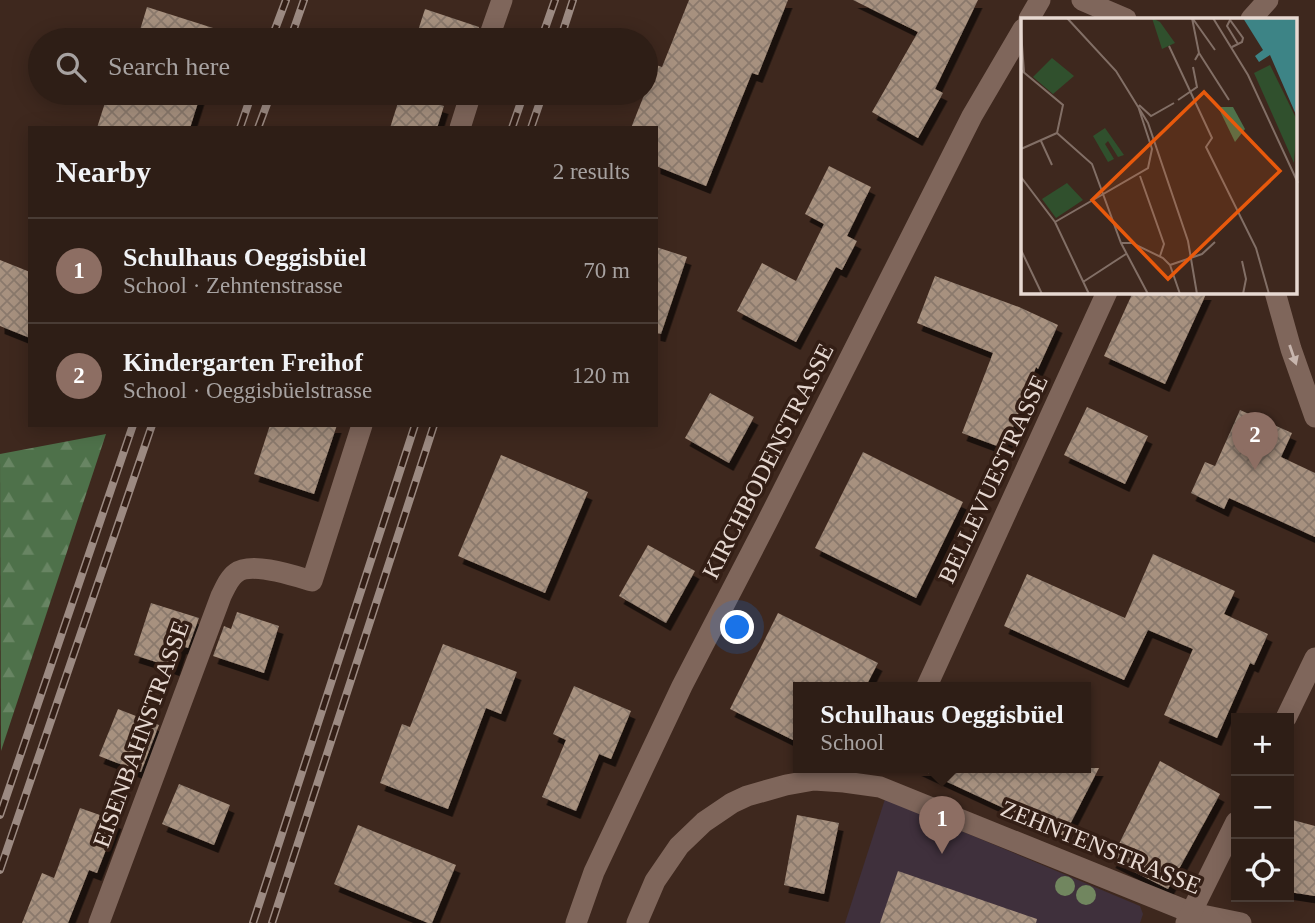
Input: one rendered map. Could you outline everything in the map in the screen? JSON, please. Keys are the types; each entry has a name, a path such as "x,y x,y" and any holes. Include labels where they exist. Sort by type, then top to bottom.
{"street":[{"path":"492,28 502,0"},
{"path":"1030,18 1040,0"},
{"path":"1082,0 1124,18"},
{"path":"1252,18 1268,0"},
{"name":"KIRCHBODENSTRASSE","path":"576,923 594,872 682,686 972,116 1021,32"},
{"path":"461,126 467,105"},
{"name":"BELLEVUESTRASSE","path":"929,682 1106,294"},
{"path":"1276,294 1315,417"},
{"name":"EISENBAHNSTRASSE","path":"99,923 221,596 233,576 242,569 251,568 312,581 361,427"},
{"path":"1288,713 1315,658"},
{"name":"ZEHNTENSTRASSE","path":"637,923 656,881 680,846 704,822 732,803 786,785 814,780 844,782 885,778 1189,918 1241,923"},
{"path":"1189,918 1231,832"}],"shaded area":[{"path":"885,799 1140,906 1143,914 1140,923 845,923"}],"green space":[{"path":"106,434 1,751 0,454"}],"building":[{"path":"689,0 788,0 758,75 752,73 706,186 658,167 658,126 632,126 640,105 658,105 658,66 662,67"},
{"path":"853,0 978,0 935,89 943,93 918,138 872,112 918,32"},
{"path":"147,7 213,28 141,28"},
{"path":"425,9 479,27 479,28 419,28"},
{"path":"104,105 197,105 191,126 98,126"},
{"path":"397,105 444,106 438,126 391,126"},
{"path":"829,166 871,187 847,236 857,241 842,270 836,267 796,342 737,311 762,263 796,281 824,224 805,214"},
{"path":"658,248 687,257 661,334 658,333"},
{"path":"0,260 28,271 28,337 0,326"},
{"path":"935,276 1019,307 1058,325 1038,369 1036,367 1005,449 962,433 993,353 917,323"},
{"path":"1132,294 1206,294 1165,384 1104,356"},
{"path":"710,393 754,417 729,463 685,438"},
{"path":"1087,407 1148,436 1125,484 1064,455"},
{"path":"1240,410 1292,433 1281,457 1315,473 1315,537 1229,498 1224,509 1191,493 1205,462 1215,466"},
{"path":"269,427 336,427 314,494 254,474"},
{"path":"863,452 963,502 916,598 815,548"},
{"path":"501,455 588,492 545,593 458,556"},
{"path":"648,545 695,571 666,623 619,596"},
{"path":"1153,554 1235,591 1224,614 1268,634 1254,665 1250,663 1217,738 1164,715 1193,649 1148,630 1124,680 1004,626 1027,574 1125,618"},
{"path":"151,603 199,618 188,648 182,646 175,668 134,655"},
{"path":"237,612 279,626 264,673 213,656 224,626 231,629"},
{"path":"778,613 878,663 868,682 793,682 793,740 730,709"},
{"path":"443,644 517,672 501,714 486,708 448,809 380,783 402,724 410,727"},
{"path":"574,686 631,711 611,759 599,754 576,811 542,797 566,740 553,734"},
{"path":"118,709 159,725 141,772 99,756"},
{"path":"1160,761 1220,794 1168,889 1111,860"},
{"path":"1091,768 1099,768 1064,836 928,773 1091,773"},
{"path":"179,784 230,805 214,845 162,824"},
{"path":"80,808 117,821 97,873 89,870 68,923 22,923 42,873 54,878"},
{"path":"797,815 839,823 824,894 784,885"},
{"path":"1294,820 1315,826 1315,896 1294,893"},
{"path":"358,825 456,865 432,923 334,884"},
{"path":"898,871 1037,919 1036,923 880,923"}],"railway":[{"path":"276,28 286,0"},
{"path":"294,28 304,0"},
{"path":"545,28 555,0"},
{"path":"564,28 573,0"},
{"path":"241,126 248,105"},
{"path":"259,126 267,105"},
{"path":"513,126 520,105"},
{"path":"532,126 539,105"},
{"path":"0,815 132,427"},
{"path":"0,870 151,427"},
{"path":"253,923 414,427"},
{"path":"272,923 433,427"}],"place":[{"name":"Kindergarten Freihof","path":"1255,470"},
{"name":"Schulhaus Oeggisbüel","path":"942,854"}]}
